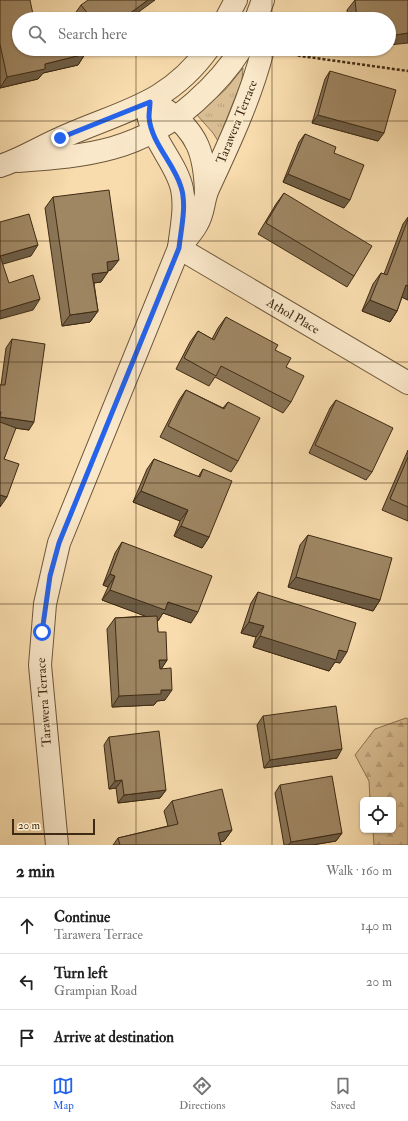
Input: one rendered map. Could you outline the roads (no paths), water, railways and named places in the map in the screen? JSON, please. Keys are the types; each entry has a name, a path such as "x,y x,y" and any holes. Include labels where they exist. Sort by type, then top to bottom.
{"street":[{"path":"230,12 236,0"},
{"path":"9,163 60,138 150,102 177,83 202,56"},
{"path":"9,163 67,157 108,150 131,143 153,133 177,118 217,82 236,56"},
{"name":"Tarawera Terrace","path":"206,193 232,138 259,68 268,56"},
{"name":"Tarawera Terrace","path":"57,845 40,665 45,604 50,576 59,543 179,248 197,224 203,210 206,193 203,156 190,131 177,118 163,108 150,102 149,118 153,133 175,171 182,189 183,204 179,248"},
{"name":"Athol Place","path":"179,248 408,383"}]}
